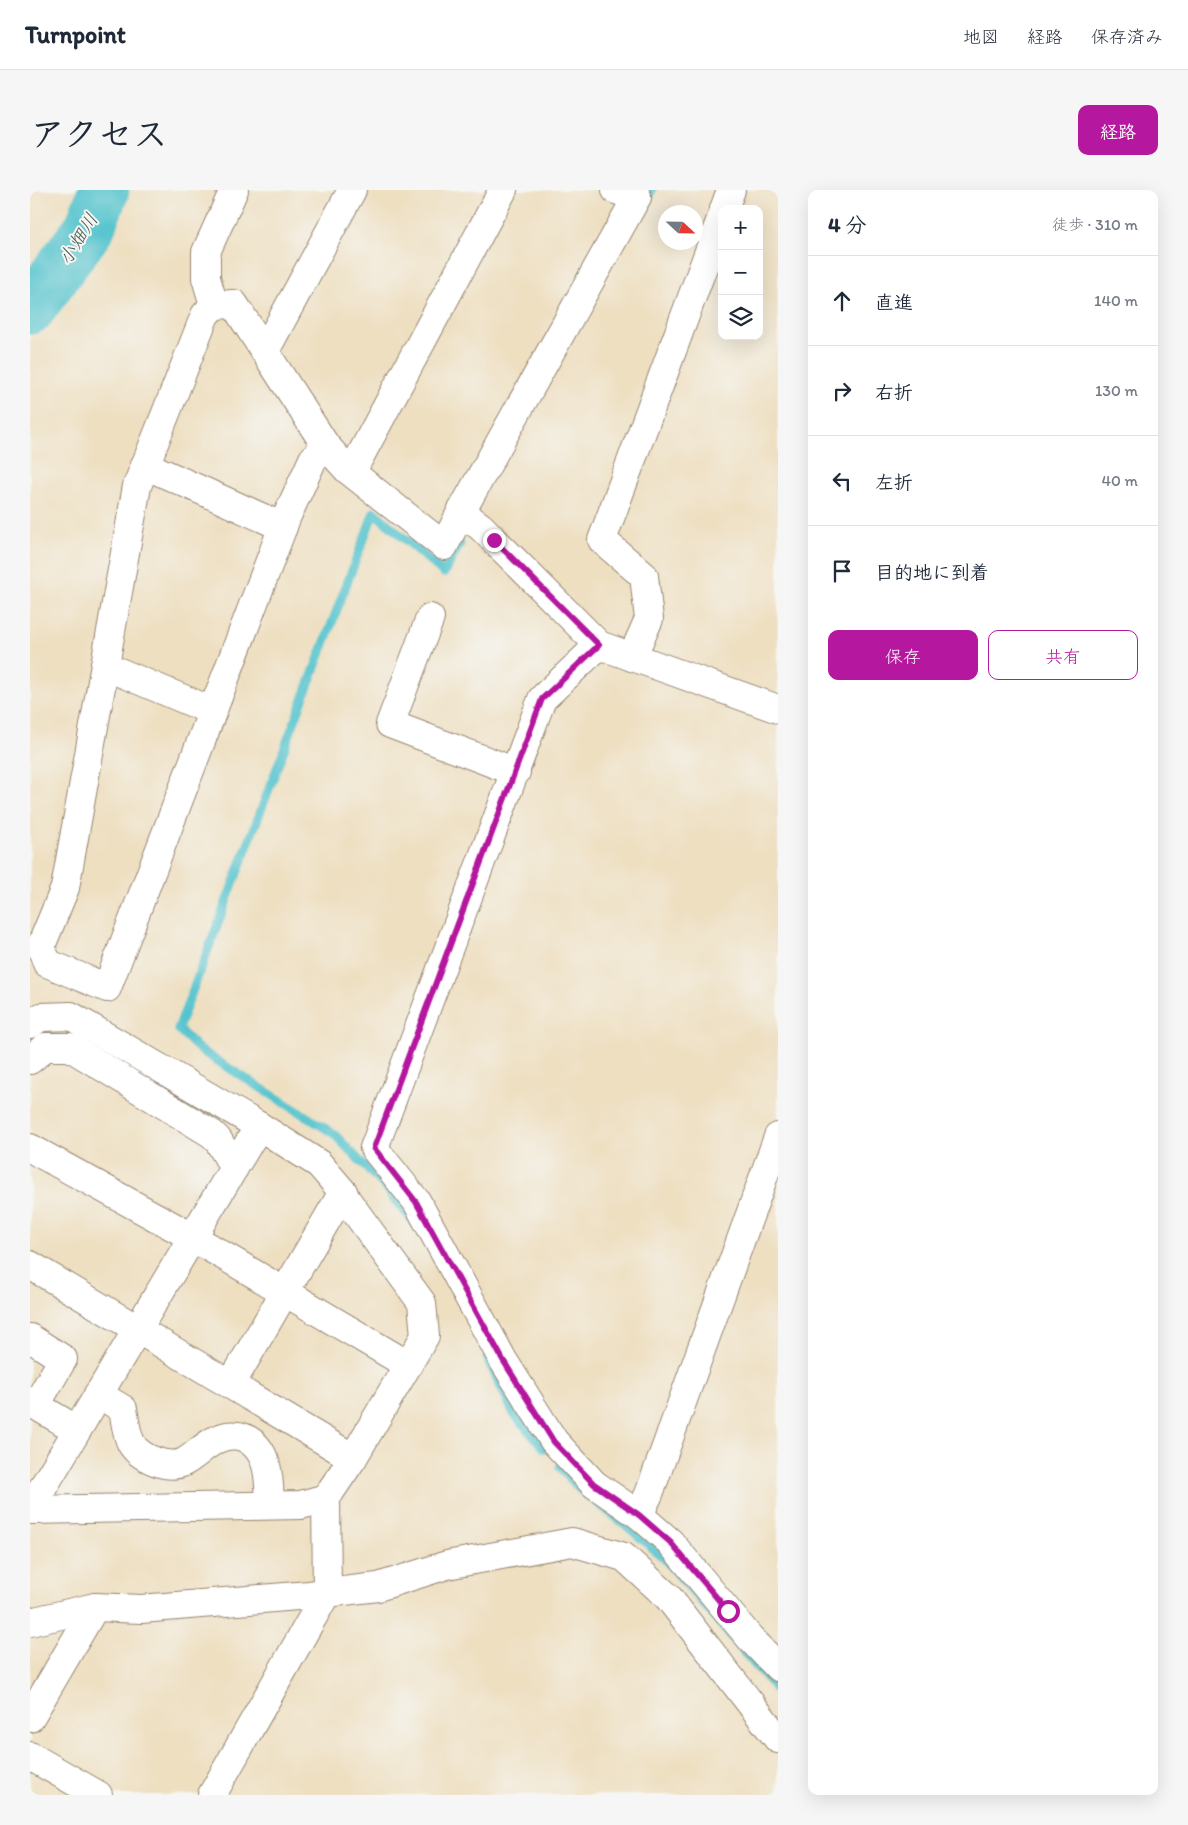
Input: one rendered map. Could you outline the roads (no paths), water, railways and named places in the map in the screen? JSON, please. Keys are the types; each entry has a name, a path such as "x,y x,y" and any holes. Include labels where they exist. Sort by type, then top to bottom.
{"street":[{"path":"214,305 206,278 206,252 234,190"},
{"path":"265,351 352,190"},
{"path":"348,470 357,462 503,190"},
{"path":"326,446 313,459 282,528 107,988 47,963 41,946 66,888 137,486 205,315 214,305 234,304 326,446 348,470 444,546 461,512 636,198 616,190"},
{"path":"725,205 731,190"},
{"path":"632,657 649,619 644,576 602,540 718,227"},
{"path":"145,465 282,528"},
{"path":"461,512 481,527 599,645 778,709"},
{"path":"430,618 390,724 516,772"},
{"path":"599,645 542,699 374,1148 416,1202 503,1360 554,1442 594,1484 639,1515 670,1542 750,1638 778,1667"},
{"path":"105,666 212,712"},
{"path":"30,1024 42,1017 71,1016 259,1126 319,1164 343,1192 346,1199 422,1303 425,1336 353,1458 326,1498 328,1592 212,1795"},
{"path":"30,1060 45,1047 70,1047 212,1134 218,1140 234,1168"},
{"path":"30,1510 259,1126"},
{"path":"639,1515 649,1494 778,1137"},
{"path":"30,1148 192,1237 408,1365"},
{"path":"231,1384 343,1192"},
{"path":"34,1275 137,1328 353,1458"},
{"path":"30,1338 63,1359 33,1403 77,1430"},
{"path":"98,1394 123,1409 131,1444 156,1462 171,1466 183,1462 223,1437 240,1436 253,1442 262,1452 269,1476 270,1505"},
{"path":"30,1510 301,1505 326,1498"},
{"path":"30,1622 95,1607 141,1609 378,1587 447,1564 572,1542 624,1557 668,1597 778,1739"},
{"path":"30,1718 95,1607"},
{"path":"30,1756 98,1795"}],"waterway":[{"name":"小畑川","path":"30,309 90,227 104,190"},
{"path":"646,206 652,190"},
{"path":"414,1223 384,1186 333,1133 200,1050 178,1029 374,512 444,573 460,544"},
{"path":"487,1358 514,1414 545,1449"},
{"path":"560,1467 579,1489 663,1557 778,1692"}]}
